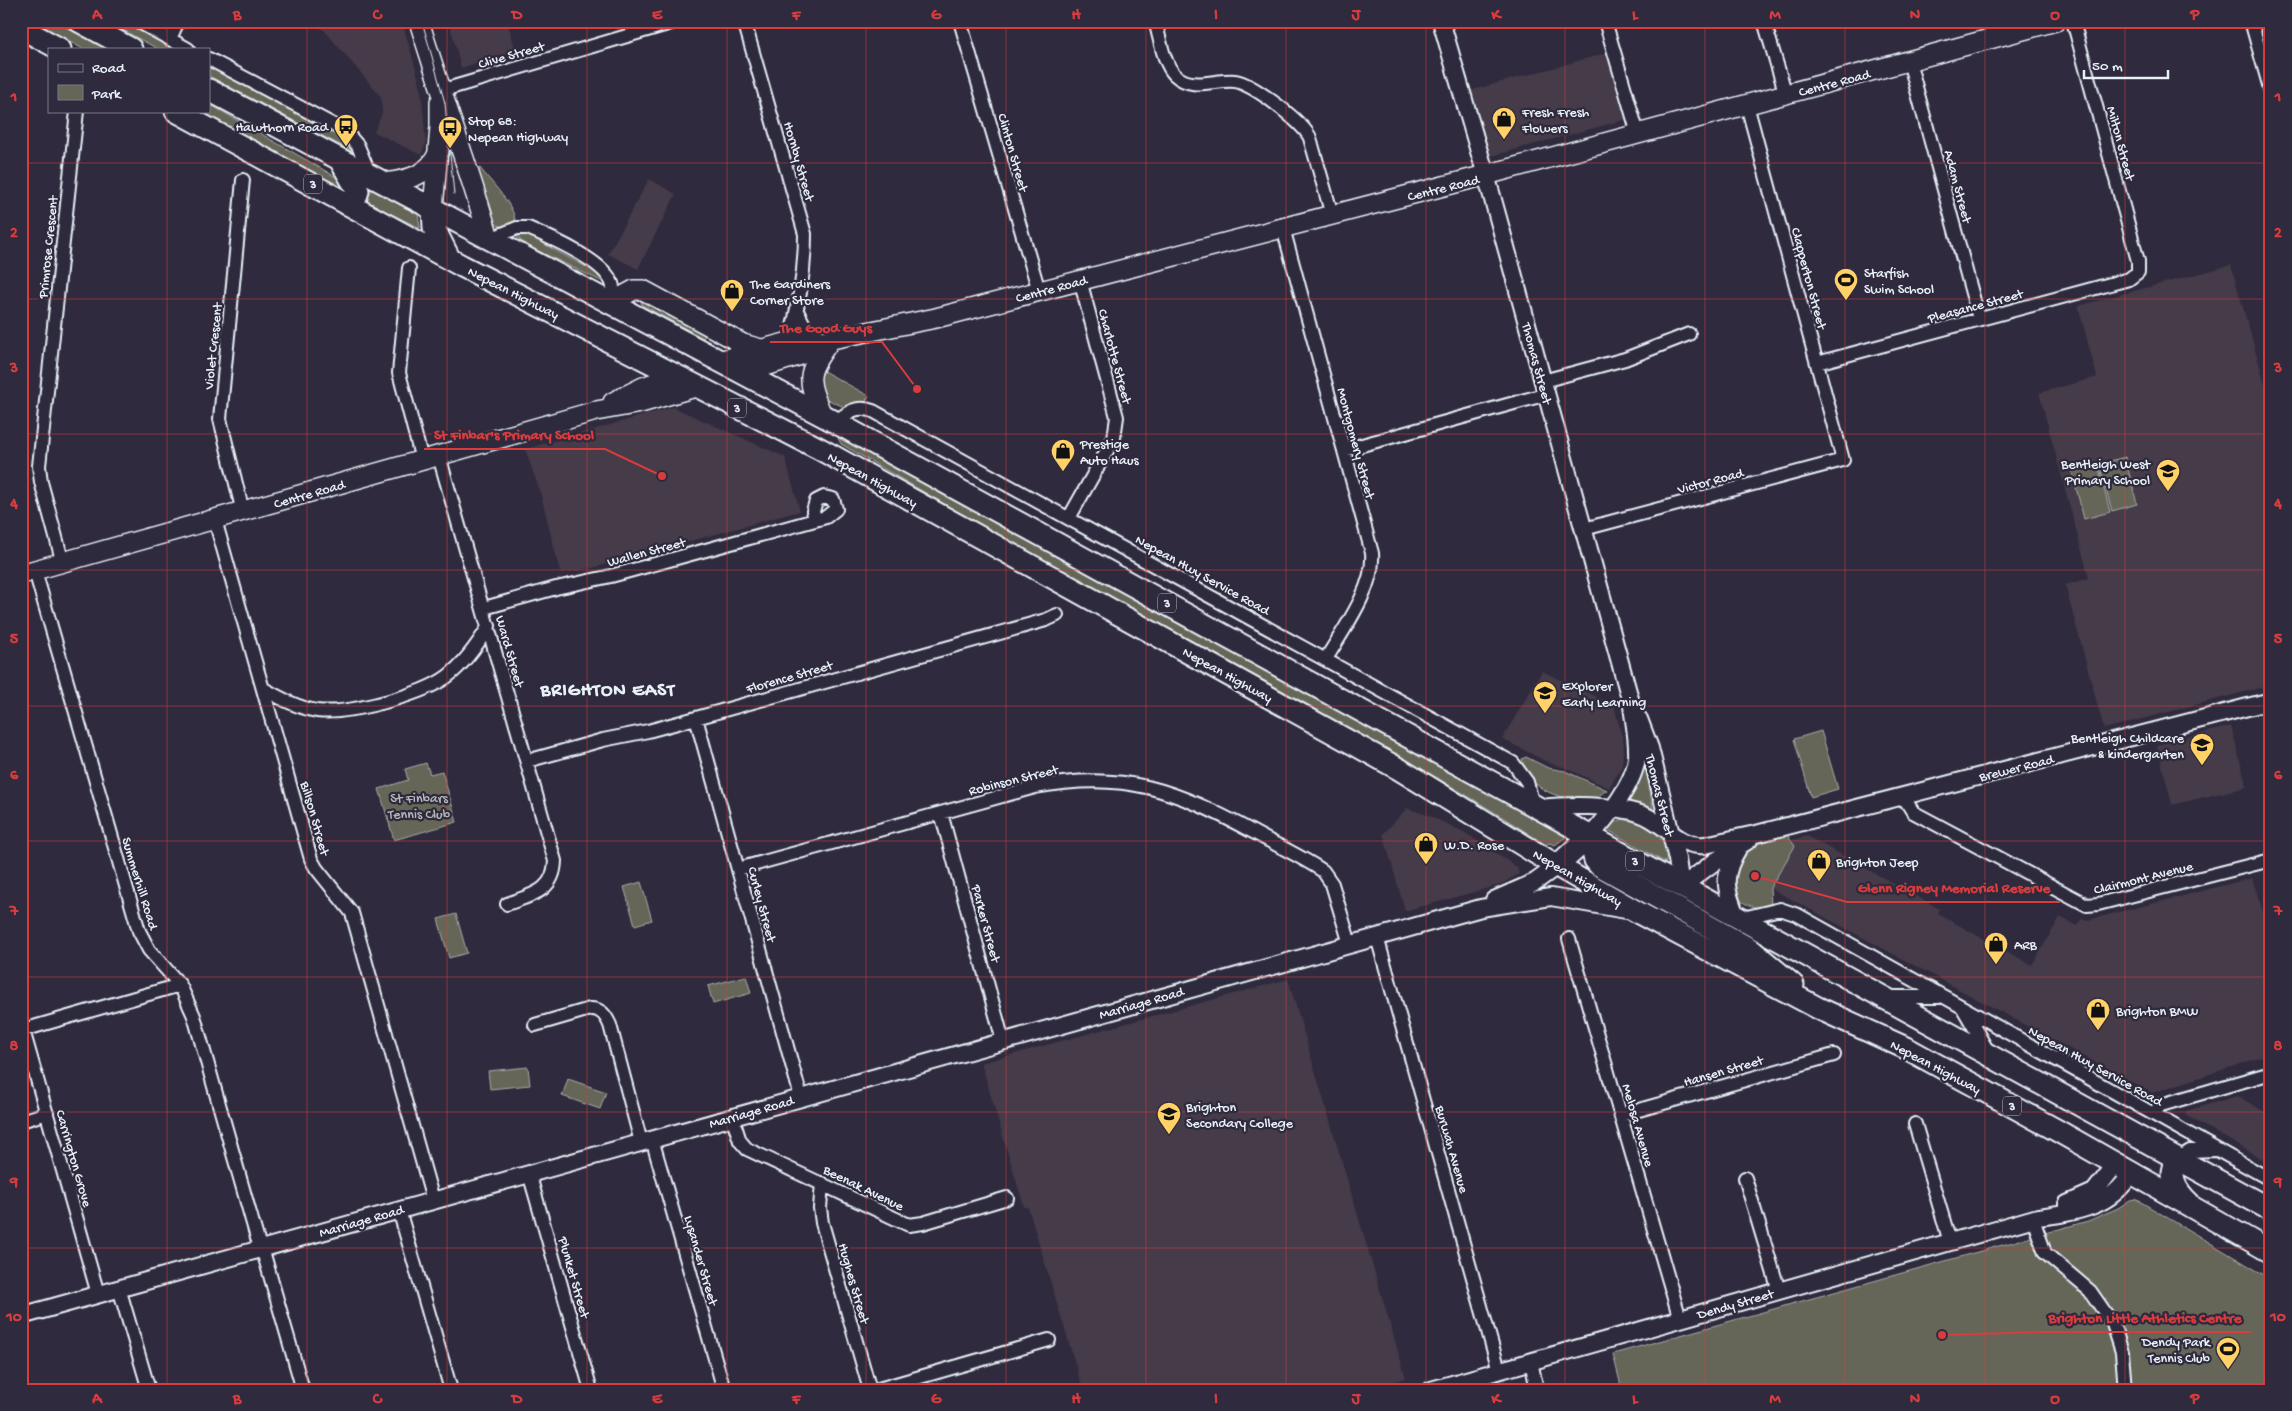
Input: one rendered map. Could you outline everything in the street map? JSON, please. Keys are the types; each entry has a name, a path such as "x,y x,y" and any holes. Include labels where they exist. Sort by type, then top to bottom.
{"highway":[{"path":"79,21 129,48"},
{"path":"21,28 58,48"},
{"name":"3","path":"210,91 829,419 1681,887 1735,925 1881,997 2271,1210"},
{"name":"Nepean Highway","path":"178,112 347,204 674,376 820,448 1399,769 1563,869 1641,913 1814,1005 1908,1049 2058,1131 2271,1252"},
{"path":"340,160 358,192 356,197 347,204"},
{"path":"433,209 434,228 449,258"},
{"name":"Centre Road","path":"674,376 719,361"},
{"name":"Centre Road","path":"696,387 743,373"},
{"path":"820,448 829,419"},
{"path":"1563,869 1589,837"},
{"path":"1589,837 1598,864 1662,900 1735,925 1761,957 1814,1005"},
{"path":"1641,913 1681,887"},
{"path":"2058,1131 2065,1116 2063,1097"},
{"path":"2123,1168 2138,1138"},
{"path":"2178,1159 2173,1169 2174,1181 2180,1194 2190,1206"}],"main road":[{"path":"419,21 440,91 459,140 489,239"},
{"name":"Centre Road","path":"719,361 789,342 831,339 921,321 1039,291 1486,175 2056,21"},
{"path":"433,209 439,151 440,91"},
{"path":"377,180 416,177 432,163 439,151"},
{"path":"610,303 634,290 641,289 743,344 761,349"},
{"path":"829,419 812,391 810,373 814,362 831,339"},
{"name":"Centre Road","path":"743,373 798,356 831,339"},
{"name":"Centre Road","path":"596,410 643,387 674,376"},
{"name":"Centre Road","path":"28,573 596,410 641,403 696,387"}],"street":[{"path":"137,21 186,48"},
{"path":"170,39 178,21"},
{"name":"Clive Street","path":"440,91 678,21"},
{"name":"Hornby Street","path":"744,21 805,234 798,313 789,342"},
{"name":"Clinton Street","path":"960,21 1039,291"},
{"path":"1155,21 1168,64 1177,76 1191,83 1200,84 1227,81 1243,83 1257,91 1305,129 1310,138 1332,215"},
{"name":"Thomas Street","path":"1441,21 1486,175 1632,706 1650,748 1681,887"},
{"path":"1605,21 1638,134"},
{"path":"1764,21 1786,95"},
{"name":"Milton Street","path":"2073,21 2138,261 2138,272"},
{"path":"2251,21 2271,92"},
{"path":"210,61 345,131 358,146 377,180"},
{"name":"Adam Street","path":"1910,61 1979,319"},
{"name":"Clapperton Street","path":"1747,105 1843,460"},
{"name":"Primrose Crescent","path":"63,562 41,482 39,466 77,112"},
{"name":"Violet Crescent","path":"243,180 220,419 243,512"},
{"path":"489,239 519,228 528,228 595,262 607,273 612,284 613,290 610,303"},
{"name":"Montgomery Street","path":"1283,228 1344,450 1372,561 1366,586 1326,659"},
{"name":"Ward Street","path":"409,268 399,374 484,608 553,854 554,868 548,884 533,894 507,904"},
{"name":"Pleasance Street","path":"1817,363 2129,279 2138,272"},
{"name":"Charlotte Street","path":"1069,518 1114,438 1117,417 1080,280"},
{"path":"798,313 810,332 820,337 831,339"},
{"path":"1344,450 1545,388 1689,334"},
{"name":"Nepean Hwy Service Road","path":"829,419 857,408 873,411 1069,518 1513,762 1524,778 1535,806"},
{"name":"Victor Road","path":"1584,529 1843,460"},
{"name":"Wallen Street","path":"484,608 556,588 611,576 815,519"},
{"name":"Billson Street","path":"215,520 311,859 352,913 433,1200"},
{"name":"Summerhill Road","path":"28,573 139,932 149,950 180,985 194,1016 260,1248 303,1390"},
{"name":"Florence Street","path":"527,762 603,740 648,731 696,718 1046,620 1057,614"},
{"path":"264,689 301,707 314,710 330,712 355,709 438,683 456,669 489,626"},
{"name":"Brewer Road","path":"1535,806 1612,809 1643,814 1684,842 1699,846 1760,833 2271,701"},
{"name":"Thomas Street","path":"1589,837 1612,809 1628,783 1636,764 1637,751 1632,706"},
{"name":"Curley Street","path":"696,718 801,1097"},
{"name":"Robinson Street","path":"738,868 1035,787 1079,780 1119,781 1177,794 1219,814 1326,874 1332,884 1350,944"},
{"name":"Clairmont Avenue","path":"1909,794 1923,815 2087,905 2098,904 2271,860"},
{"name":"Parker Street","path":"942,812 1003,1041"},
{"name":"Brewer Road","path":"1681,887 1760,833"},
{"path":"1735,925 1726,880 1729,864 1740,845"},
{"path":"1534,899 1553,892 1563,869"},
{"name":"Marriage Road","path":"1481,908 1509,893 1563,869"},
{"name":"Marriage Road","path":"21,1316 1481,908 1556,897 1641,913"},
{"name":"Nepean Hwy Service Road","path":"1735,925 1778,909 1791,912 2271,1180"},
{"name":"Burwah Avenue","path":"1377,936 1499,1370"},
{"name":"Melosa Avenue","path":"1569,939 1680,1319"},
{"name":"Carrington Grove","path":"98,1294 22,1026 180,985"},
{"name":"Nepean Hwy Service Road","path":"1881,997 1924,995 1953,1002 1972,1021 1992,1058"},
{"name":"Lysander Street","path":"535,1024 590,1009 598,1010 604,1015 610,1025 724,1390"},
{"name":"Hansen Street","path":"1621,1115 1834,1055"},
{"path":"2154,1114 2162,1105 2271,1073"},
{"path":"21,1121 47,1114"},
{"name":"Beenak Avenue","path":"732,1116 740,1141 747,1149 908,1224 923,1223 1008,1198"},
{"path":"1915,1124 1950,1242"},
{"name":"Nepean Hwy Service Road","path":"2178,1159 2183,1154 2195,1150 2220,1151"},
{"name":"Dendy Street","path":"1431,1390 2035,1218 2074,1212 2098,1204 2118,1190 2123,1168"},
{"name":"Plunket Street","path":"529,1173 591,1390"},
{"path":"1745,1178 1779,1291"},
{"name":"Hughes Street","path":"822,1183 820,1208 822,1223 870,1390"},
{"path":"399,1210 451,1390"},
{"path":"2035,1218 2045,1253 2090,1291 2113,1324 2122,1352 2125,1390"},
{"path":"120,1288 149,1390"},
{"path":"874,1390 1049,1340"},
{"path":"1528,1362 1534,1390"},
{"path":"1528,1362 1537,1390"}],"shaded area":[{"path":"402,21 421,87 426,144 421,155 374,132 382,113 381,97 324,30 308,22"},
{"path":"449,21 507,21 516,51 461,68"},
{"path":"1610,52 1628,119 1488,157 1469,91"},
{"path":"649,179 676,194 638,269 608,254"},
{"name":"Bentleigh West Primary School","path":"2231,265 2271,405 2271,685 2104,729 2065,585 2089,578 2039,393 2097,377 2078,306"},
{"path":"673,407 785,457 800,511 593,568 560,573 541,495 525,449"},
{"path":"1542,671 1614,705 1624,744 1622,766 1609,788 1566,768 1549,763 1502,739"},
{"name":"Bentleigh Childcare & kindergarten","path":"2231,726 2247,787 2172,805 2157,745"},
{"path":"1407,808 1430,816 1464,832 1517,867 1519,874 1500,885 1405,911 1383,834"},
{"path":"1807,836 1940,909 1938,914 2032,965 2060,917 2077,926 2082,918 2088,920 2252,878 2271,936 2271,1054 2152,1093 1770,888 1795,846 1792,840"},
{"name":"Brighton Secondary College","path":"1288,979 1406,1378 1365,1390 1083,1390 1028,1207 1024,1207 981,1063"},
{"path":"2237,1096 2271,1115 2271,1164 2185,1115 2186,1111"}],"green space":[{"path":"32,21 54,21 104,48 81,48"},
{"path":"106,21 126,21 177,48 156,48"},
{"path":"210,65 337,131 350,142 357,154 210,77"},
{"path":"210,105 343,181 350,193 202,112 210,112"},
{"path":"480,168 507,202 515,222 506,226 500,226 491,218 484,202 475,170"},
{"path":"367,187 418,214 420,228 363,200"},
{"path":"527,235 592,270 609,285 528,246 515,236"},
{"path":"640,299 708,333 703,338 642,305"},
{"path":"818,368 869,396 865,402 844,407 822,397"},
{"path":"837,436 861,447 1151,609 1405,746 1566,837 1555,845 1549,843 1546,845 1430,774 1035,556 841,444"},
{"path":"2125,457 2137,504 2112,511 2099,464"},
{"path":"2098,465 2110,512 2084,519 2072,472"},
{"path":"1821,731 1838,789 1811,797 1794,739"},
{"path":"1526,757 1548,768 1565,771 1607,790 1591,801 1558,796 1548,792 1532,780 1522,759"},
{"name":"St Finbars Tennis Club","path":"426,763 430,774 442,771 457,822 394,840 379,789 408,780 405,769"},
{"path":"1642,767 1646,768 1653,809 1624,802"},
{"path":"1623,819 1640,822 1655,832 1664,846 1666,863 1608,830 1612,824"},
{"path":"1787,835 1795,846 1770,888 1771,904 1758,907 1744,903 1736,896 1731,885 1740,858 1760,843"},
{"path":"641,882 652,920 635,925 624,887"},
{"path":"456,914 467,953 449,958 438,919"},
{"path":"746,976 751,993 713,1004 708,986"},
{"path":"528,1067 530,1085 490,1089 488,1071"},
{"path":"568,1079 606,1092 600,1109 562,1096"},
{"path":"2136,1199 2271,1279 2271,1390 1622,1390 1613,1354 2088,1221 2118,1208 2130,1200"}],"tram line":[{"path":"422,21 445,103 454,194"}],"place":[{"name":"Fresh Fresh Flowers","path":"1504,140"},
{"name":"Hawthorn Road","path":"346,147"},
{"name":"Stop 68: Nepean Highway","path":"450,149"},
{"name":"Starfish Swim School","path":"1846,301"},
{"name":"The Gardiners Corner Store","path":"732,312"},
{"name":"The Good Guys","path":"917,389"},
{"name":"Prestige Auto Haus","path":"1063,472"},
{"name":"St Finbar's Primary School","path":"662,476"},
{"name":"Bentleigh West Primary School","path":"2168,492"},
{"name":"Explorer Early Learning","path":"1545,714"},
{"name":"Bentleigh Childcare & kindergarten","path":"2202,766"},
{"name":"W.D. Rose","path":"1426,865"},
{"name":"Glenn Rigney Memorial Reserve","path":"1755,876"},
{"name":"Brighton Jeep","path":"1819,882"},
{"name":"ARB","path":"1996,965"},
{"name":"Brighton BMW","path":"2098,1031"},
{"name":"Brighton Secondary College","path":"1169,1135"},
{"name":"Brighton Little Athletics Centre","path":"1942,1335"},
{"name":"Dendy Park Tennis Club","path":"2228,1370"}],"district":[{"name":"BRIGHTON EAST","path":"608,688"}]}
